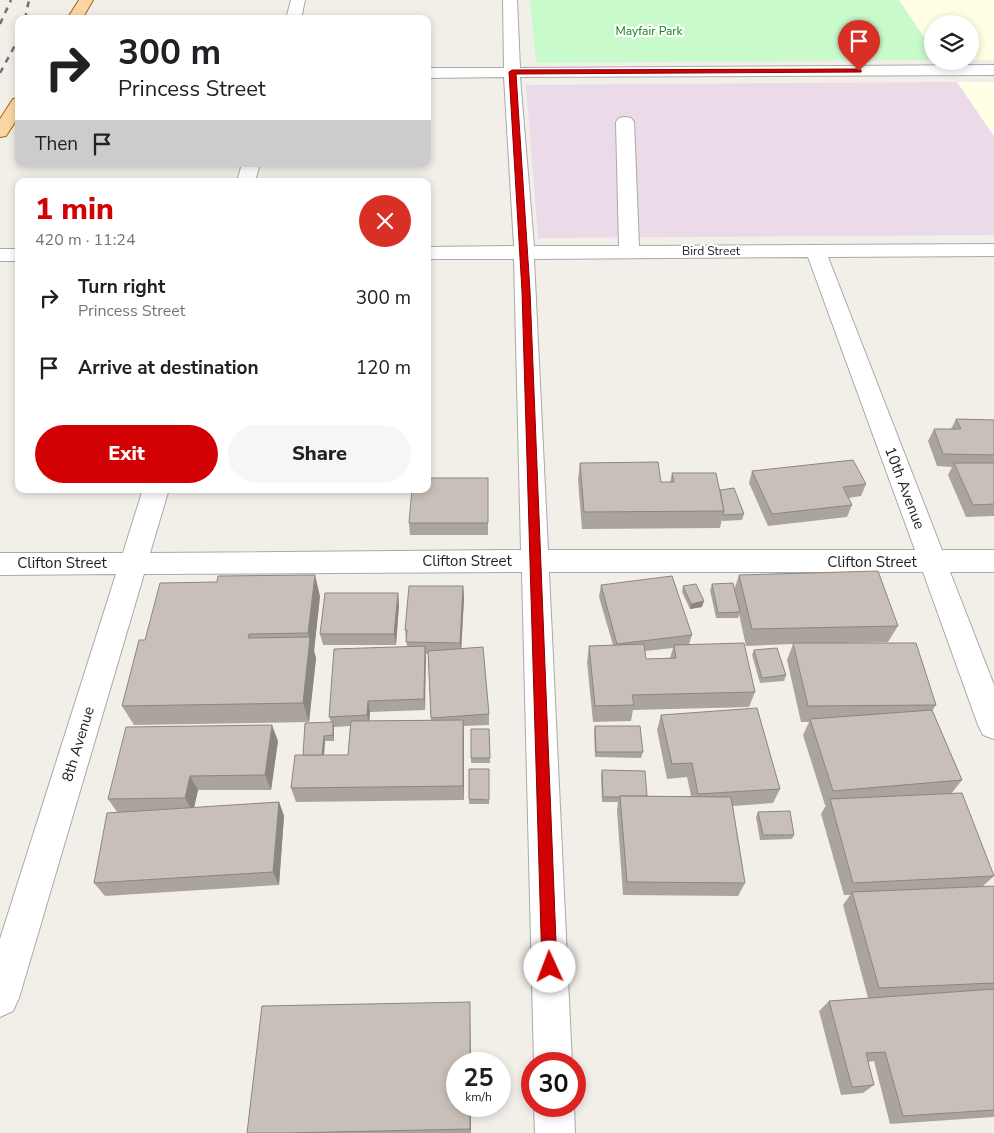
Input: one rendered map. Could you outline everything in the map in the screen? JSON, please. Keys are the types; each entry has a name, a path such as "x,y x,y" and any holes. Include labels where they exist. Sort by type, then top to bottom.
{"main road":[{"path":"77,15 86,0"},
{"path":"0,132 15,109"}],"street":[{"path":"293,15 298,0"},
{"path":"510,0 512,72 524,252 537,561 553,1052"},
{"path":"431,72 994,70"},
{"path":"625,122 629,252"},
{"name":"Bird Street","path":"431,253 994,250"},
{"name":"10th Avenue","path":"816,251 994,725"},
{"path":"0,255 15,255"},
{"name":"8th Avenue","path":"0,998 155,493"},
{"name":"Clifton Street","path":"0,564 994,561"},
{"path":"554,1117 555,1133"}],"shaded area":[{"path":"742,0 994,0 994,60 979,60 979,15 924,15 924,57"},
{"path":"957,82 994,136 994,235 538,238 526,85"},
{"path":"957,82 994,82 994,136"}],"green space":[{"name":"Mayfair Park","path":"530,0 899,0 924,37 924,60 536,63"}],"building":[{"path":"956,419 994,420 994,455 943,454 934,429 961,429"},
{"path":"853,460 866,484 843,487 852,505 772,514 752,471"},
{"path":"658,462 661,482 674,482 672,473 716,473 724,511 584,512 580,463"},
{"path":"954,463 994,463 994,504 973,505"},
{"path":"431,478 488,478 488,523 409,523 412,493 431,493"},
{"path":"734,488 744,514 724,515 720,490"},
{"path":"878,571 898,626 752,629 739,575"},
{"path":"315,575 308,633 249,634 248,638 310,637 303,703 122,706 139,640 145,640 160,583 217,582 218,576"},
{"path":"672,576 692,635 617,644 601,585"},
{"path":"733,583 740,612 718,613 712,584"},
{"path":"696,584 704,601 691,604 683,586"},
{"path":"409,586 463,586 460,643 406,642 407,630 405,630"},
{"path":"325,593 398,593 394,634 320,634"},
{"path":"744,643 755,692 632,695 634,705 595,706 589,646 644,644 646,659 676,658 674,645"},
{"path":"793,643 916,643 936,705 808,706"},
{"path":"425,646 424,699 368,701 367,715 329,717 334,649"},
{"path":"483,647 489,714 431,718 428,651"},
{"path":"777,648 786,675 762,678 754,650"},
{"path":"757,708 780,789 698,794 692,763 672,764 661,715"},
{"path":"932,710 962,780 833,791 810,719"},
{"path":"463,720 463,786 291,788 295,755 348,755 351,721"},
{"path":"333,722 333,735 324,736 322,755 303,755 305,723"},
{"path":"272,725 265,775 190,776 185,798 108,799 126,727"},
{"path":"595,726 640,726 643,752 596,752"},
{"path":"471,729 489,729 490,758 471,758"},
{"path":"469,769 489,769 489,800 469,799"},
{"path":"602,770 645,771 647,796 603,797"},
{"path":"962,793 994,876 853,883 830,799"},
{"path":"620,796 731,797 745,883 627,882"},
{"path":"279,802 273,872 94,883 107,813"},
{"path":"790,811 794,835 763,835 758,812"},
{"path":"994,886 994,983 879,988 852,892"},
{"path":"994,989 994,1110 903,1116 885,1052 866,1053 874,1085 852,1087 829,1001"},
{"path":"470,1002 470,1052 446,1052 446,1117 470,1117 470,1129 247,1133 262,1006"}],"railway":[{"path":"0,24 11,0"},
{"path":"26,15 29,0"},
{"path":"0,73 15,45"}],"route":[{"path":"550,967 526,291 512,72 859,71"}]}
